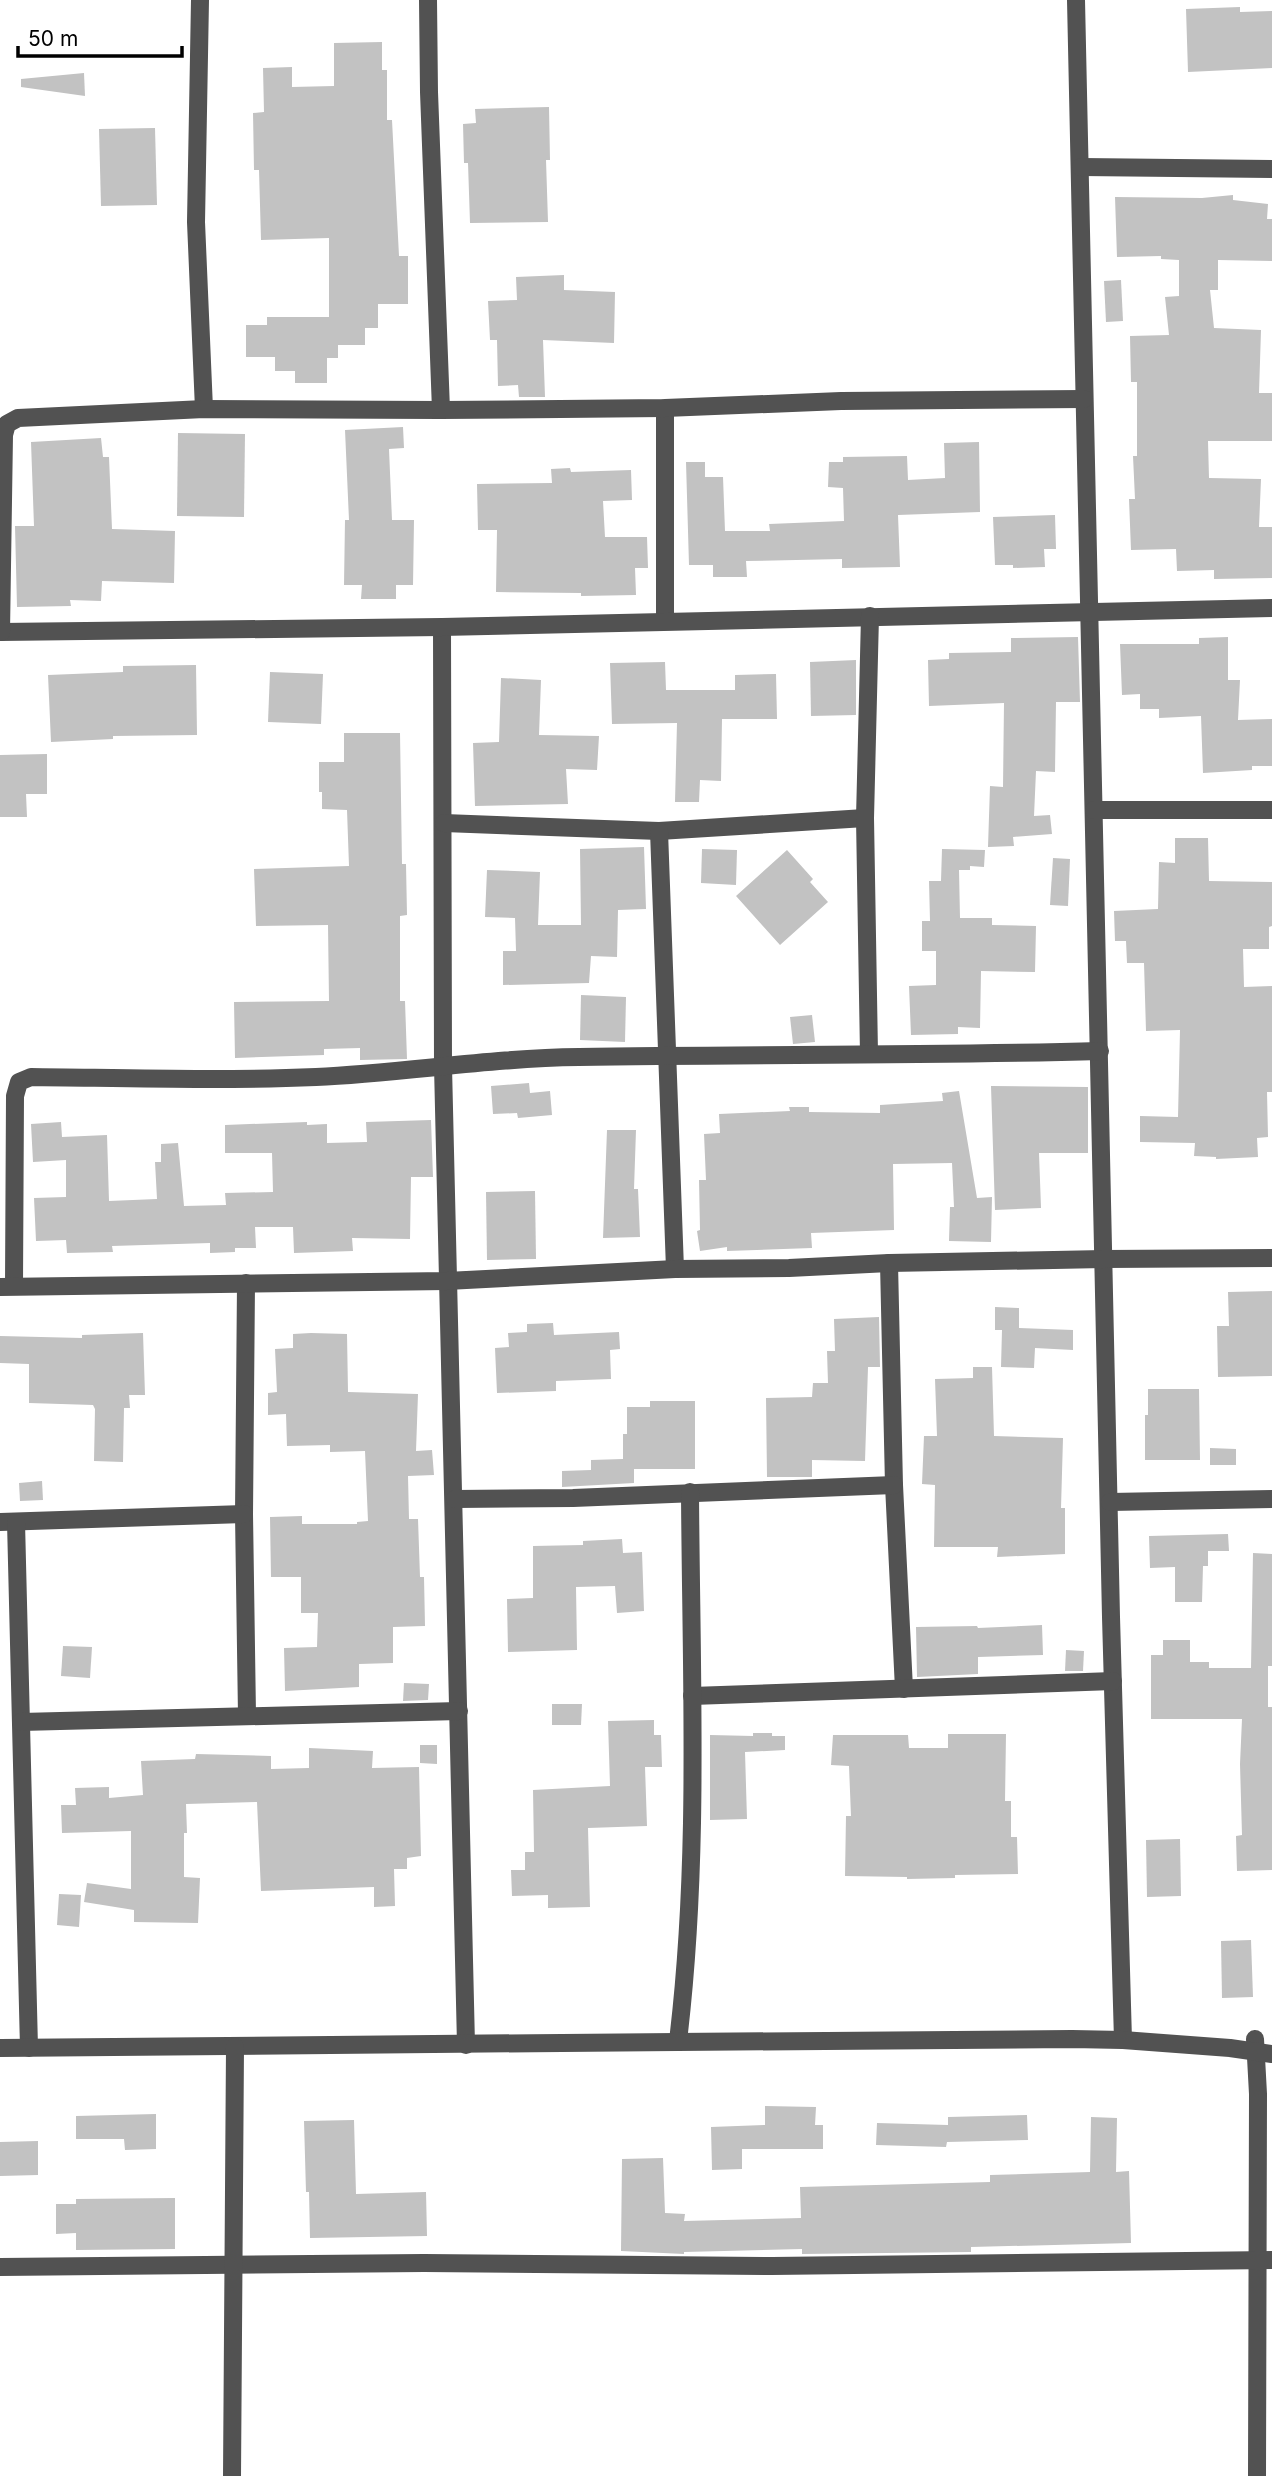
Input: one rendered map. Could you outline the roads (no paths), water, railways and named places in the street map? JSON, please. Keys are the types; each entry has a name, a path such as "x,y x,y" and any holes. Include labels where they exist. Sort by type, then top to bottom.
{"street":[{"path":"200,0 196,222 204,409"},
{"path":"428,0 441,411"},
{"path":"1076,0 1123,2040"},
{"path":"1081,167 1272,169"},
{"path":"1084,399 841,401 665,408 441,411 204,409 18,418 7,424 4,435 1,632 442,627 1090,610 1272,608"},
{"path":"665,408 665,621"},
{"path":"869,1054 865,818 870,616"},
{"path":"442,627 443,1066 466,2045"},
{"path":"1094,810 1272,810"},
{"path":"443,823 659,831 865,818"},
{"path":"659,831 675,1269"},
{"path":"1100,1051 577,1056 318,1077 196,1080 31,1077 19,1082 15,1096 7,1287 447,1281 675,1269 789,1268 889,1263 1272,1258"},
{"path":"889,1263 894,1485 904,1689"},
{"path":"246,1283 244,1514 247,1715"},
{"path":"455,1499 573,1498 894,1485"},
{"path":"678,2040 690,1920 690,1492"},
{"path":"1110,1502 1272,1499"},
{"path":"29,2048 21,1722 8,1522 244,1514"},
{"path":"692,1696 1113,1681"},
{"path":"21,1722 459,1711"},
{"path":"0,2048 466,2045 678,2040 1123,2040 1230,2048 1264,2046 1265,2443 1257,2476"},
{"path":"232,2476 236,2047"},
{"path":"0,2266 772,2266 1265,2260"}]}
